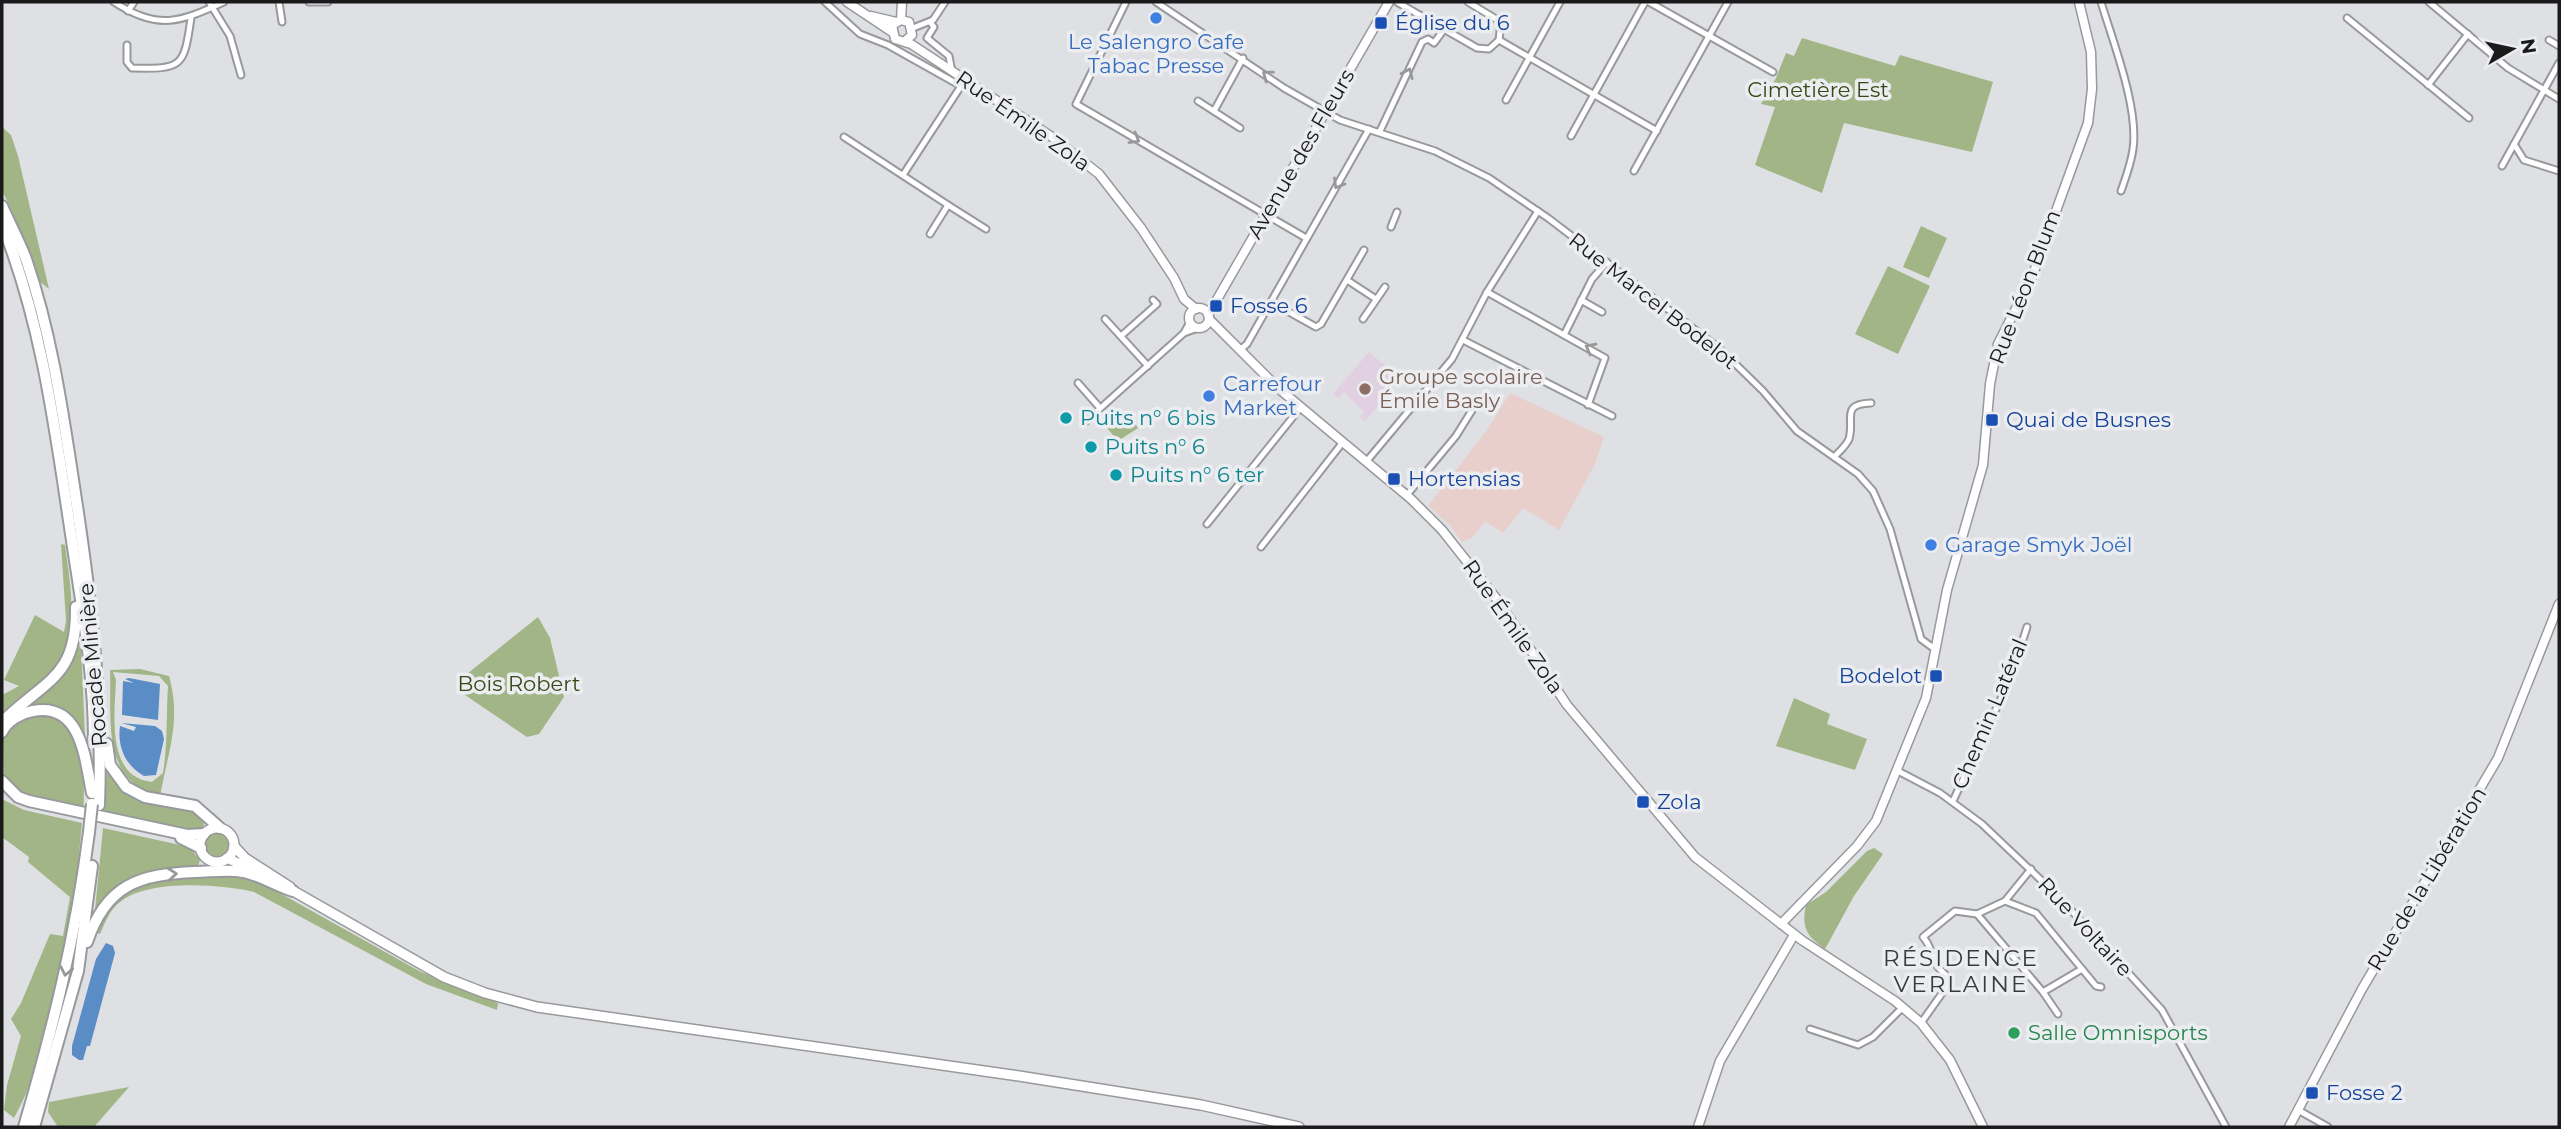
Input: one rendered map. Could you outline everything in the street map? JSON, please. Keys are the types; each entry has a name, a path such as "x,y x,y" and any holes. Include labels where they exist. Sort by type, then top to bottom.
{"highway":[{"name":"Rocade Minière","path":"2,206 25,257 47,334 81,530 101,712 78,971 35,1127"},
{"name":"Rocade Minière","path":"2,224 21,271 44,359 90,676 94,727 94,800"},
{"path":"81,530 103,676 110,765 119,780 139,795 195,806 220,828"},
{"path":"2,722 57,676 74,645 76,599 72,541"},
{"path":"2,732 5,726 29,712 45,710 60,714 77,731 85,750 94,800"},
{"path":"2,781 18,797 29,801 187,835 204,834"},
{"path":"2,789 27,806 181,838 201,848"},
{"name":"Rocade Minière","path":"24,1127 58,1011 92,832"},
{"path":"78,971 92,928 105,905 118,891 143,878 183,873 242,872 293,891"}],"main road":[{"path":"293,891 245,859 234,846 228,832 220,828 204,834 201,848 211,860 227,858 241,862 444,977 485,993 537,1007 1005,1074 1201,1105 1298,1127"},
{"path":"227,858 234,846"}],"street":[{"path":"114,2 128,11 160,20 191,18 210,4 224,2"},
{"path":"128,11 134,2"},
{"path":"279,2 282,22"},
{"path":"309,2 328,2"},
{"path":"825,2 863,35 900,44 937,61"},
{"path":"847,2 892,32 900,44 963,83 903,175"},
{"path":"892,32 899,21 902,2"},
{"path":"900,44 913,31 930,22 945,2"},
{"path":"1126,2 1076,104 1306,239"},
{"name":"Rue Marcel Bodelot","path":"1156,2 1325,112 1467,166 1538,211 1719,348 1763,391 1797,431 1861,477 1884,510 1921,639 1936,650"},
{"name":"Avenue des Fleurs","path":"1201,317 1265,215 1389,2"},
{"path":"1397,2 1483,51 1499,40 1501,22 1476,4 1468,2"},
{"path":"1506,100 1560,2"},
{"path":"1571,136 1647,2 1773,72"},
{"path":"1634,171 1728,2"},
{"name":"Rue Léon Blum","path":"1782,924 1869,832 1883,808 1930,685 1947,590 1983,465 1990,384 1996,351 2032,277 2083,144 2091,101 2091,52 2079,2"},
{"path":"2101,2 2121,67 2133,130 2131,162 2121,191"},
{"path":"2429,2 2508,68 2559,99"},
{"path":"210,4 230,36 241,75"},
{"path":"866,15 909,22 937,61"},
{"path":"127,46 127,62 132,68 169,69 180,64 186,54 191,18"},
{"path":"2347,18 2469,118"},
{"path":"930,22 934,27 927,37 949,56 952,72"},
{"path":"1380,131 1422,42 1428,40 1434,43 1445,29"},
{"path":"2428,85 2468,34"},
{"path":"1499,40 1657,131"},
{"path":"2549,40 2559,46"},
{"path":"1214,111 1243,58"},
{"name":"Rue Émile Zola","path":"937,61 963,83 1055,139 1099,174 1141,228 1178,287 1201,317 1241,349 1278,388 1406,496 1473,566 1567,705 1670,831 1695,857 1794,935 1903,1007 1921,1023 1950,1060 1983,1127"},
{"path":"2502,166 2559,63"},
{"path":"1198,101 1240,128"},
{"path":"1241,349 1247,344 1369,129"},
{"path":"844,137 986,229"},
{"path":"2514,144 2524,160 2559,171"},
{"path":"930,234 948,205"},
{"path":"1366,462 1446,368 1487,292 1538,211"},
{"path":"1391,227 1397,212"},
{"path":"1271,302 1317,327 1364,250"},
{"path":"1564,335 1581,300 1607,262"},
{"path":"1347,280 1376,299"},
{"path":"1363,319 1385,287"},
{"path":"1487,292 1605,358 1588,405"},
{"path":"1121,337 1157,304 1153,300"},
{"path":"1581,300 1602,312"},
{"path":"1085,422 1201,317"},
{"path":"1105,319 1148,366"},
{"path":"1463,340 1612,416"},
{"path":"1078,383 1100,408"},
{"path":"1406,496 1456,436 1479,399"},
{"path":"1834,457 1849,438 1850,411 1855,405 1871,403"},
{"path":"1207,524 1301,407"},
{"path":"1261,547 1343,442"},
{"name":"Rue de la Libération","path":"2289,1127 2362,989 2498,758 2559,604"},
{"name":"Chemin Latéral","path":"1952,801 2011,677 2027,627"},
{"name":"Rue Voltaire","path":"1898,771 1952,801 1997,836 2162,1010 2226,1127"},
{"path":"1921,1023 1950,982 1948,975 1936,965 1932,946 1923,937 1955,911 1977,914 2005,901 2031,869"},
{"path":"2005,901 2036,913 2082,969 2101,987"},
{"path":"1977,914 2043,992 2058,1014"},
{"path":"1698,1127 1720,1061 1794,935"},
{"path":"2043,992 2082,969"},
{"path":"1810,1029 1858,1045 1873,1037 1903,1007"},
{"path":"2298,1110 2328,1127"}],"shaded area":[{"name":"Groupe scolaire Émile Basly","path":"1369,352 1401,379 1365,421 1360,417 1364,412 1344,392 1338,398 1333,394"},
{"path":"1510,393 1604,437 1595,464 1559,530 1523,508 1503,533 1485,521 1473,537 1462,542 1450,525 1428,506 1487,430"}],"green space":[{"name":"Cimetière Est","path":"1802,38 1895,66 1900,55 1993,82 1972,152 1844,123 1822,193 1755,165 1775,107 1761,104 1786,53 1794,56"},
{"path":"2,127 11,135 18,156 49,289 39,281 26,242 2,190"},
{"path":"1921,226 1947,238 1929,278 1903,267"},
{"path":"1888,266 1930,286 1898,354 1855,334"},
{"path":"1127,412 1138,428 1118,441 1106,427"},
{"path":"61,544 65,545 70,584 71,622 68,641 52,674 38,689 2,715 2,695 19,686 4,680 35,615 64,632 66,621"},
{"name":"Bois Robert","path":"538,617 550,638 564,697 539,734 527,737 465,695 462,678"},
{"path":"81,643 85,737 75,721 25,708 62,678"},
{"path":"140,669 169,676 173,693 174,723 160,797 141,789 127,777 118,763 111,728 110,670","holes":["113,672 159,676 168,686 166,751 163,773 152,782 137,777 126,768 120,756 116,741 116,680"]},
{"path":"1794,698 1830,714 1827,724 1867,739 1855,770 1776,746"},
{"path":"32,715 57,718 70,728 79,750 84,789 83,810 23,795 4,780 3,736 9,727"},
{"path":"107,766 127,784 203,817 204,826 184,830 104,812"},
{"path":"2,799 24,810 82,823 62,974 43,1049 14,1118 4,1110 7,1085 21,1036 11,1019 21,1003 50,934 63,936 70,897 28,862 29,857 2,837"},
{"path":"103,828 189,847 200,860 197,869 114,891 95,910"},
{"path":"217,833 228,840 229,845 222,856 217,857 206,850 205,845 212,834"},
{"path":"1874,848 1883,854 1854,896 1825,949 1807,931 1804,920 1806,905 1826,892 1867,851"},
{"path":"238,876 260,882 421,972 498,1003 497,1010 426,984 254,892 240,889 185,885 148,890 132,895 116,905 100,934 95,932 106,913 120,899 137,889 175,878"},
{"path":"129,1087 94,1127 58,1127 48,1112 49,1102"}],"water":[{"path":"125,679 160,684 158,720 122,715 123,681 134,683"},
{"path":"121,723 155,726 162,731 164,739 156,775 144,776 132,767 124,755 119,734 120,726 134,731 136,727"},
{"path":"106,943 113,946 115,953 90,1046 87,1046 83,1060 79,1060 72,1055 72,1046 96,959"}],"place":[{"name":"Le Salengro Cafe Tabac Presse","path":"1156,18"},
{"name":"Église du 6","path":"1381,23"},
{"name":"Fosse 6","path":"1216,306"},
{"name":"Groupe scolaire Émile Basly","path":"1365,389"},
{"name":"Carrefour Market","path":"1209,396"},
{"name":"Puits n° 6 bis","path":"1066,418"},
{"name":"Quai de Busnes","path":"1992,420"},
{"name":"Puits n° 6","path":"1091,447"},
{"name":"Puits n° 6 ter","path":"1116,475"},
{"name":"Hortensias","path":"1394,479"},
{"name":"Garage Smyk Joël","path":"1931,545"},
{"name":"Bodelot","path":"1936,676"},
{"name":"Zola","path":"1643,802"},
{"name":"Salle Omnisports","path":"2014,1033"},
{"name":"Fosse 2","path":"2312,1093"}],"district":[{"name":"RÉSIDENCE VERLAINE","path":"1961,971"}]}
